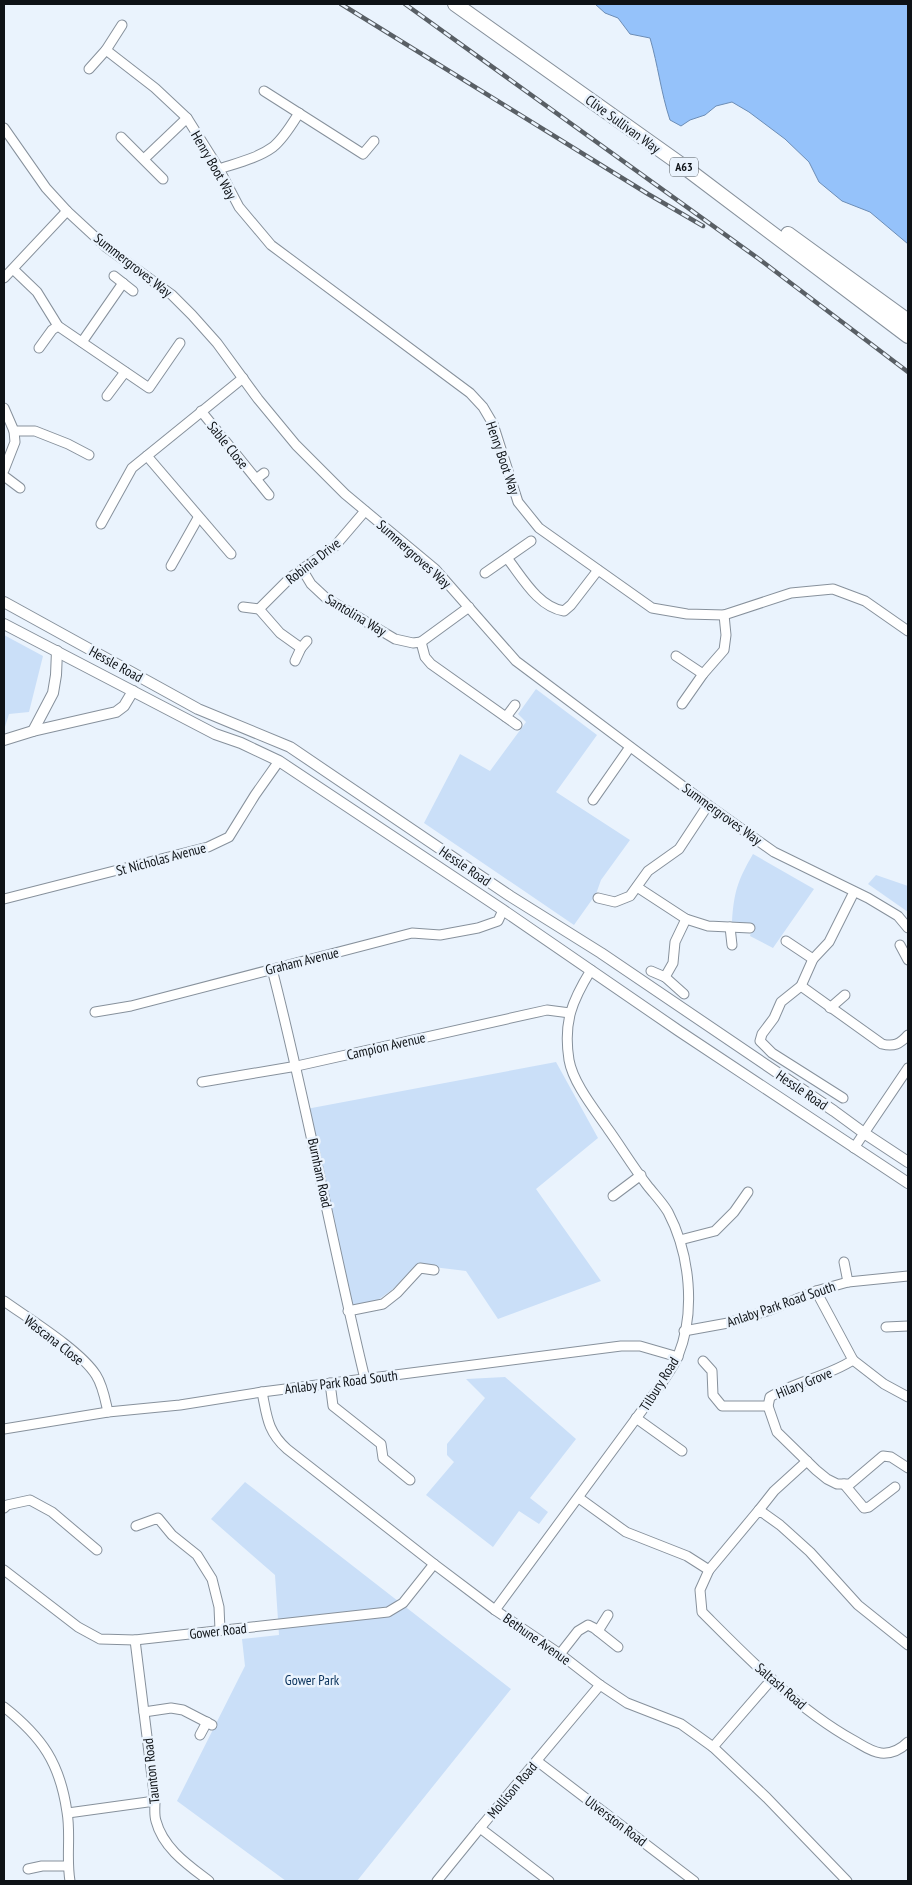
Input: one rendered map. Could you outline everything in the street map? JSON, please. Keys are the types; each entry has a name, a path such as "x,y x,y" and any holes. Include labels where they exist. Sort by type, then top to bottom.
{"highway":[{"name":"Clive Sullivan Way","path":"455,4 682,166 908,336"},
{"name":"Clive Sullivan Way","path":"472,4 908,321"}],"street":[{"path":"89,69 106,50 122,25"},
{"name":"Henry Boot Way","path":"106,50 155,88 186,118 219,169 238,207 271,245 470,392 483,407 493,424 518,502 540,528 652,608 686,614 724,615 791,593 833,590 865,601 908,631"},
{"path":"264,91 363,154 374,141"},
{"path":"219,169 273,147 299,113"},
{"path":"144,158 186,118"},
{"name":"Summergroves Way","path":"4,128 46,188 67,211 106,247 172,295 217,343 296,446 365,511 435,569 516,661 708,806 774,852 868,898 898,916 908,928"},
{"path":"121,138 164,179"},
{"path":"4,278 67,211"},
{"path":"13,269 38,292 58,326 149,388 180,343"},
{"path":"114,276 133,291"},
{"path":"82,342 123,283"},
{"path":"39,348 52,330 58,326"},
{"path":"107,396 124,372"},
{"name":"Sable Close","path":"101,524 132,468 243,378"},
{"path":"4,408 14,431 15,442 4,470"},
{"name":"Sable Close","path":"200,411 268,495"},
{"path":"14,431 36,431 89,455"},
{"path":"147,456 230,554"},
{"name":"Sable Close","path":"256,479 264,473"},
{"path":"4,476 20,488"},
{"name":"Robinia Drive","path":"259,609 302,569 335,546 365,511"},
{"path":"171,566 198,518"},
{"path":"485,573 531,541"},
{"path":"507,558 537,596 555,609 564,611 571,605 598,570"},
{"name":"Santolina Way","path":"302,569 311,584 326,598 395,639 412,643 421,642"},
{"name":"Hessle Road","path":"4,602 198,709 290,747 510,896 601,953 834,1111 864,1134 908,1162"},
{"path":"243,607 259,609 280,633 301,648"},
{"path":"469,607 421,642 425,657 431,664 518,725"},
{"path":"682,704 703,674 724,650 726,635 724,615"},
{"name":"Hessle Road","path":"4,624 214,734 242,743 279,761 908,1183"},
{"path":"295,661 307,640"},
{"path":"34,731 53,693 57,651"},
{"path":"676,656 703,674"},
{"path":"4,740 116,712 124,706 134,692"},
{"path":"506,718 515,705"},
{"path":"593,800 630,747"},
{"name":"St Nicholas Avenue","path":"4,898 208,848 229,837 279,761"},
{"path":"598,898 614,902 630,896 648,871 679,849 708,806"},
{"path":"637,887 686,919 708,926 750,928"},
{"path":"842,1098 772,1054 760,1041 762,1034 774,1018 780,1002 801,986 813,959 829,942 854,892"},
{"name":"Graham Avenue","path":"95,1012 130,1006 412,933 440,935 478,928 498,921 503,910"},
{"path":"665,977 673,963 675,942 686,919"},
{"path":"730,927 732,945"},
{"path":"786,940 813,959"},
{"path":"900,945 906,962"},
{"name":"Burnham Road","path":"272,969 297,1066 348,1311 365,1379"},
{"name":"Tilbury Road","path":"495,1610 660,1386 678,1357 688,1318 688,1286 680,1240 668,1213 598,1114 574,1075 569,1060 567,1033 570,1012 577,992 590,970"},
{"path":"651,971 665,977 684,994"},
{"path":"801,986 882,1044 890,1046 898,1044 908,1035"},
{"path":"830,1008 845,995"},
{"name":"Campion Avenue","path":"202,1082 297,1066 547,1010 570,1012"},
{"path":"854,1148 908,1068"},
{"path":"823,1085 828,1076"},
{"path":"614,1196 641,1175"},
{"path":"680,1240 715,1231 734,1212 748,1192"},
{"path":"844,1262 848,1282"},
{"path":"348,1311 383,1304 397,1293 420,1268 434,1270"},
{"name":"Anlaby Park Road South","path":"684,1331 728,1323 761,1313 816,1291 848,1282 908,1276"},
{"path":"816,1291 853,1360 884,1384 908,1397"},
{"name":"Wascana Close","path":"4,1301 76,1354 94,1373 103,1388 108,1412"},
{"path":"886,1327 908,1326"},
{"name":"Anlaby Park Road South","path":"4,1429 108,1412 180,1405 262,1392 621,1346 640,1346 678,1357"},
{"name":"Hilary Grove","path":"703,1361 712,1371 713,1395 722,1406 768,1406 770,1397 779,1391 812,1380 853,1360"},
{"path":"330,1384 334,1406 381,1444 383,1458 410,1480"},
{"name":"Bethune Avenue","path":"262,1392 270,1427 276,1439 324,1479 434,1564 600,1685 627,1703 681,1724 713,1747 767,1798 847,1881"},
{"path":"768,1406 777,1432 807,1462 827,1479 837,1484 850,1484 883,1456 891,1457 908,1468"},
{"path":"636,1418 682,1451"},
{"name":"Saltash Road","path":"807,1462 774,1491 709,1570 700,1590 702,1612 772,1679 839,1732 880,1753 902,1749 908,1742"},
{"path":"844,1484 860,1506 864,1508 869,1507 895,1487"},
{"path":"579,1498 626,1532 687,1556 709,1570"},
{"path":"4,1508 30,1500 52,1512 97,1550"},
{"path":"759,1510 780,1524 810,1552 858,1605 908,1645"},
{"path":"136,1526 158,1518 172,1535 197,1555 212,1579 219,1607 220,1630"},
{"name":"Gower Road","path":"4,1570 78,1627 100,1638 135,1640 388,1612 403,1603 434,1564"},
{"path":"598,1631 608,1615"},
{"path":"560,1654 578,1630 588,1625 618,1647"},
{"name":"Taunton Road","path":"135,1640 156,1820 166,1844 181,1860 209,1881"},
{"path":"713,1747 772,1679"},
{"name":"Mollison Road","path":"549,1881 480,1828 600,1685"},
{"path":"4,1707 31,1730 48,1752 58,1775 68,1813 67,1866 70,1881"},
{"path":"144,1712 171,1708 183,1710 210,1724 200,1735"},
{"name":"Ulverston Road","path":"537,1761 694,1881"},
{"path":"68,1813 155,1801"},
{"path":"437,1881 480,1828"},
{"path":"28,1869 42,1866 67,1866"}],"green space":[{"path":"4,635 43,656 29,712 9,714 4,730"},
{"path":"536,689 597,735 556,792 630,840 601,880 596,894 574,925 424,823 460,754 490,771 526,722 518,714"},
{"path":"753,854 814,889 773,948 750,936 753,924 732,922 738,886"},
{"path":"876,875 908,886 908,912 868,884"},
{"path":"556,1062 598,1138 536,1189 601,1281 498,1319 466,1271 417,1265 393,1289 378,1300 345,1307 301,1110"},
{"path":"505,1377 576,1439 530,1498 548,1512 539,1524 519,1511 493,1547 426,1495 454,1462 447,1455 447,1444 485,1398 466,1379"},
{"name":"Gower Park","path":"245,1482 511,1689 357,1881 286,1881 177,1801 245,1666 242,1639 279,1635 275,1575 211,1519"}],"water":[{"path":"595,4 908,4 908,244 870,212 842,201 819,182 809,162 785,139 749,112 732,102 716,106 705,115 690,120 681,126 670,120 650,38 630,34 618,18 605,13"}],"railway":[{"path":"341,4 703,226"},
{"path":"405,4 759,259 908,372"}]}
